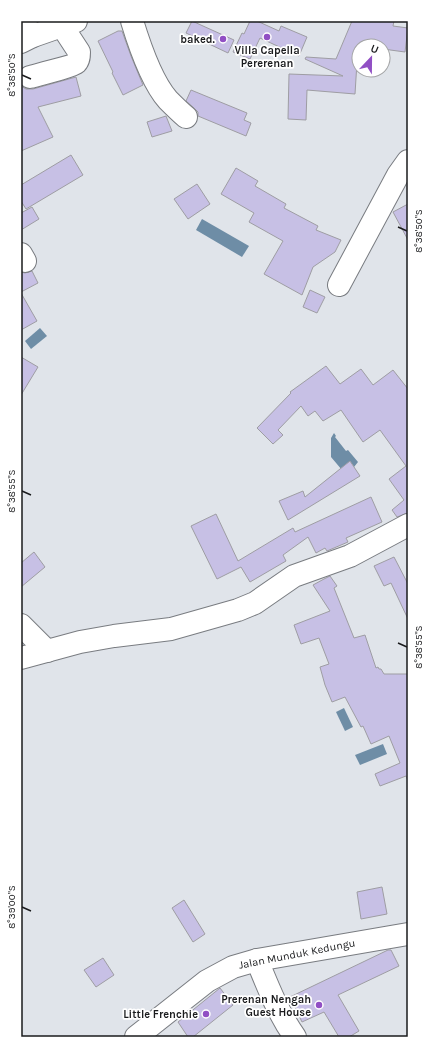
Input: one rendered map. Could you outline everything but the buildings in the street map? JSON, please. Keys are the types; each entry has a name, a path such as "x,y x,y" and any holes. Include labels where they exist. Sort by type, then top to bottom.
{"street":[{"path":"132,21 144,55 157,84 168,99 186,117"},
{"path":"25,33 69,23 80,52 78,61 74,65 30,77"},
{"path":"339,285 398,175 408,161"},
{"path":"21,658 80,642 171,629 238,610 255,603 294,576 350,556 408,525"},
{"path":"21,625 46,651"},
{"name":"Jalan Munduk Kedungu","path":"136,1037 207,980 233,967 257,960 408,934"},
{"path":"257,960 272,997 295,1037"}],"water":[{"path":"202,219 249,246 242,257 196,230"},
{"path":"40,328 47,336 31,349 25,341"},
{"path":"334,433 336,436 335,437 346,451 348,450 358,462 354,467 352,464 342,470 331,457 331,438"},
{"path":"344,708 353,727 345,731 336,712"},
{"path":"383,744 387,754 360,765 355,755"}],"place":[{"name":"Villa Capella Pererenan","path":"267,37"},
{"name":"baked.","path":"223,39"},
{"name":"Prerenan Nengah Guest House","path":"319,1005"},
{"name":"Little Frenchie","path":"206,1014"}]}
